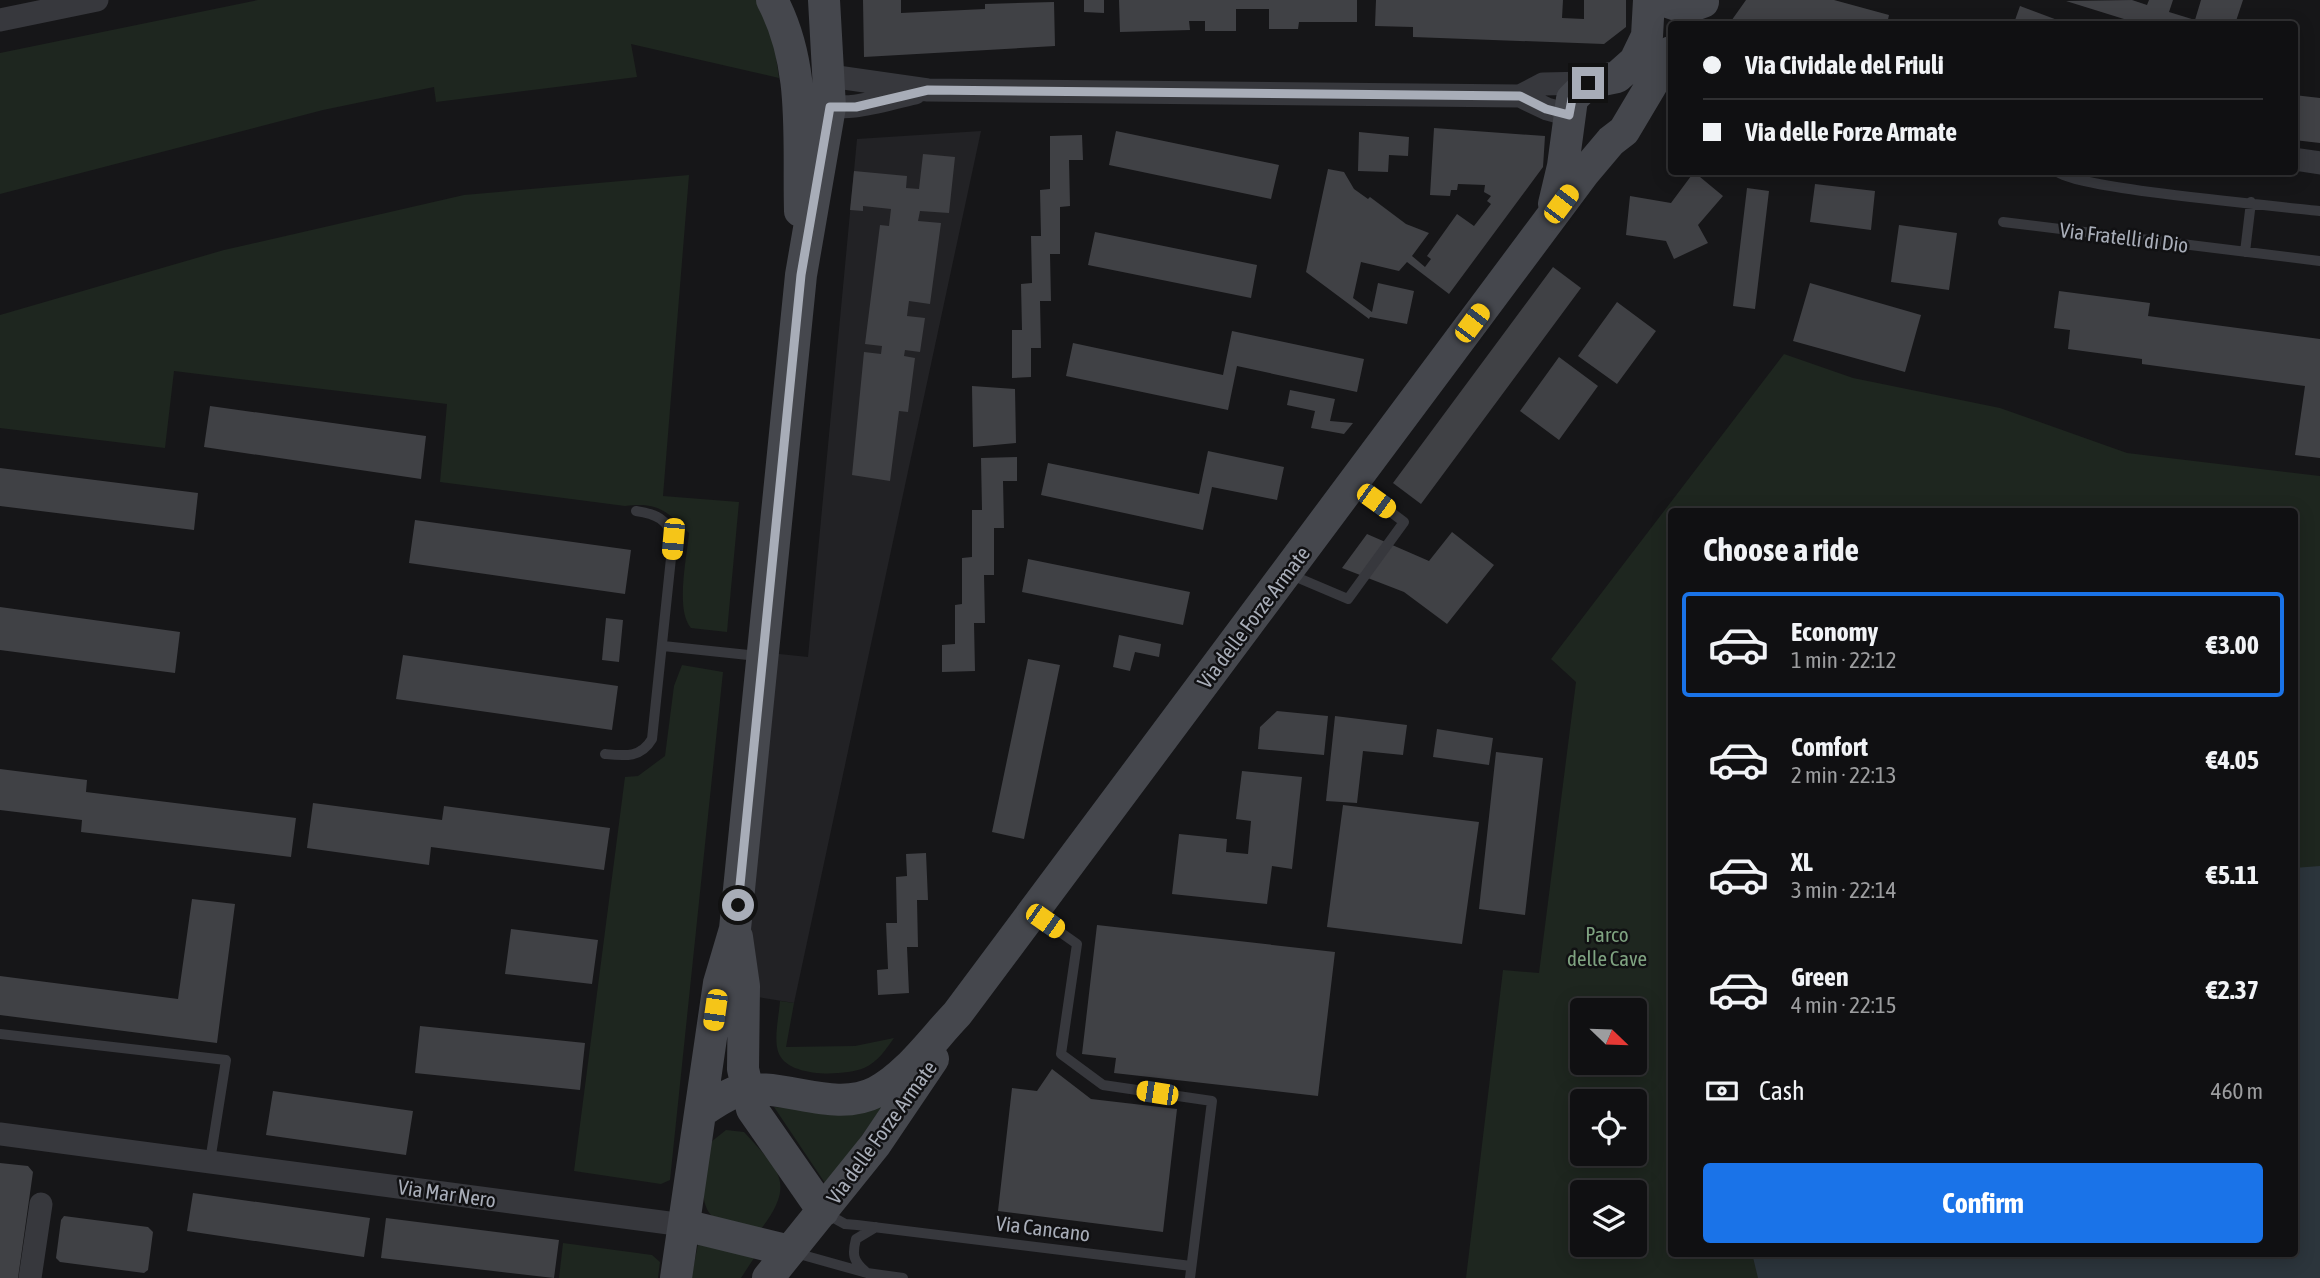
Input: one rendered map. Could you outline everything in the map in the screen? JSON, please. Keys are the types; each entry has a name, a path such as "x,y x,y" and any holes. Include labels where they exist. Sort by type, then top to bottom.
{"street":[{"path":"0,20 97,0"},
{"path":"772,0 784,23 795,61 800,97 797,137 801,275"},
{"path":"676,1278 719,983 736,929 801,275 830,107 824,0"},
{"name":"Via delle Forze Armate","path":"1550,219 1572,99 1595,82 1622,74 1640,54 1647,36 1649,0"},
{"path":"1662,0 1697,9"},
{"name":"Via delle Forze Armate","path":"701,1112 717,1101 746,1091 831,1098 874,1093 895,1080 957,1014 1550,219 1627,122 1668,57"},
{"path":"830,76 928,90 1520,96 1544,85 1595,82 1616,85 1627,96 1631,110 1627,122"},
{"path":"1520,96 1570,119 1587,140 1627,122 1668,84"},
{"path":"800,97 830,107 856,107 928,90"},
{"path":"2298,160 2320,163"},
{"path":"736,929 744,986 746,1091"},
{"name":"Via delle Forze Armate","path":"768,1278 823,1212 908,1099 940,1048 957,1014"},
{"name":"Via delle Forze Armate","path":"746,1091 752,1109 823,1212"},
{"name":"Via Mar Nero","path":"0,1134 684,1225"},
{"path":"30,1278 41,1204"},
{"path":"684,1225 790,1251"}],"lane":[{"path":"2062,175 2102,184 2320,211"},
{"path":"2245,252 2250,202"},
{"name":"Via Fratelli di Dio","path":"2003,222 2320,261"},
{"path":"1286,573 1348,599 1404,522 1352,484"},
{"path":"605,754 629,756 639,753 652,739 673,539 670,527 662,519 636,512"},
{"path":"663,646 764,657"},
{"path":"1032,913 1077,944 1061,1054 1103,1085 1212,1101 1189,1278"},
{"path":"0,1034 226,1060 210,1161"},
{"name":"Via Cancano","path":"823,1212 845,1224 1191,1266"},
{"path":"867,1273 856,1263 852,1253 856,1239 878,1226"},
{"path":"790,1251 867,1273 902,1278"}],"shaded area":[{"path":"981,131 794,1003 745,995 770,653 808,657 857,139"},
{"path":"2320,866 2320,1278 1758,1278 1753,1257 2298,1257 2298,868"}],"green space":[{"path":"258,0 759,0 771,21 779,78 631,44 637,77 436,102 434,87 323,110 0,194 0,53"},
{"path":"689,175 663,496 739,502 727,632 691,628 686,620 683,596 689,533 660,509 645,505 625,506 440,482 447,404 174,371 165,448 0,428 0,315 224,250 464,195"},
{"name":"Parco delle Cave","path":"1784,354 1853,378 2000,408 2127,453 2320,476 2320,1278 1466,1278 1503,970 1539,973 1576,682 1551,659"},
{"path":"682,665 723,672 670,1180 661,1184 574,1171 625,777 638,776 665,756 674,686"},
{"path":"780,1001 794,1003 786,1047 855,1046 894,1038 878,1059 864,1068 843,1073 805,1071 785,1062 777,1049"},
{"path":"884,1104 827,1186 774,1107 830,1110"},
{"path":"726,1130 744,1132 774,1167 779,1177 778,1199 761,1229 722,1222 712,1216 707,1208 703,1187 711,1142"},
{"path":"699,1240 754,1258 741,1278 691,1278"},
{"path":"563,1243 652,1255 660,1262 658,1278 559,1278"}],"building":[{"path":"863,0 901,0 901,13 985,9 985,4 1054,2 1055,46 864,57"},
{"path":"1084,0 1104,0 1104,13 1084,12"},
{"path":"1119,0 1357,0 1357,22 1299,22 1298,29 1269,29 1269,9 1236,9 1236,31 1205,31 1205,21 1189,21 1190,30 1120,32"},
{"path":"1376,0 1563,0 1562,18 1584,19 1584,0 1626,0 1626,27 1604,44 1413,37 1413,27 1375,26"},
{"path":"1746,0 1834,0 1889,15 1888,21 1731,21"},
{"path":"2132,0 2147,5 2149,0 2173,0 2169,12 2195,20 2201,0 2243,0 2236,21 2130,21 2066,1"},
{"path":"2020,6 2060,21 2015,21"},
{"path":"2298,95 2320,98 2320,143 2298,140"},
{"path":"1434,128 1545,136 1543,167 1449,294 1407,262 1399,271 1361,262 1353,298 1372,312 1378,283 1414,291 1407,324 1370,317 1369,319 1306,272 1328,169 1344,172 1354,189 1368,199 1370,197 1406,224 1429,233 1412,256 1425,267 1431,259 1427,256 1457,214 1474,226 1491,204 1487,201 1491,196 1484,192 1485,185 1458,184 1457,190 1451,190 1450,196 1430,195"},
{"path":"1116,131 1279,165 1271,199 1109,165"},
{"path":"1359,132 1409,137 1408,156 1389,155 1388,172 1358,171"},
{"path":"1082,135 1083,160 1069,160 1070,206 1060,207 1060,254 1050,254 1051,301 1040,301 1041,348 1031,348 1031,377 1012,378 1012,330 1022,330 1021,284 1032,283 1031,236 1041,236 1040,190 1050,189 1050,136"},
{"path":"923,154 955,157 949,213 920,211 918,221 941,223 930,304 909,301 907,316 925,318 920,352 905,350 904,356 915,358 908,412 899,411 890,481 852,475 864,352 881,354 882,346 865,344 880,225 889,226 891,209 863,206 863,211 850,210 854,171 907,176 906,188 919,189"},
{"path":"1692,175 1698,175 1723,196 1698,225 1708,243 1674,259 1666,241 1626,235 1630,196 1671,203"},
{"path":"1815,184 1875,191 1871,230 1810,222"},
{"path":"1747,188 1769,191 1755,309 1733,306"},
{"path":"1899,225 1957,233 1949,290 1891,282"},
{"path":"1095,232 1257,265 1251,298 1088,265"},
{"path":"1553,267 1581,288 1421,504 1393,483"},
{"path":"1810,283 1921,315 1905,372 1793,341"},
{"path":"2059,291 2150,303 2148,316 2320,339 2320,458 2295,455 2305,386 2142,364 2142,359 2068,349 2070,330 2054,328"},
{"path":"1617,302 1656,331 1617,384 1578,356"},
{"path":"1232,331 1364,359 1357,392 1237,366 1228,410 1066,376 1073,343 1223,375"},
{"path":"1559,357 1598,386 1559,440 1520,411"},
{"path":"972,386 1015,389 1016,443 973,447"},
{"path":"1290,390 1335,399 1330,421 1353,423 1344,434 1311,428 1315,411 1287,405"},
{"path":"210,406 426,436 421,479 204,447"},
{"path":"1208,451 1284,467 1277,500 1212,487 1203,530 1041,495 1048,463 1199,494"},
{"path":"1017,457 1017,481 1003,481 1004,528 994,528 994,575 984,575 985,623 974,623 975,671 942,672 942,645 955,644 955,605 962,604 962,558 972,557 972,510 982,510 981,458"},
{"path":"0,468 198,493 194,530 0,506"},
{"path":"415,520 631,550 625,594 409,563"},
{"path":"1452,532 1494,565 1447,624 1404,592 1342,568 1367,534 1429,561"},
{"path":"1028,559 1190,592 1183,625 1022,592"},
{"path":"0,607 180,632 175,673 0,650"},
{"path":"606,618 623,620 619,662 602,660"},
{"path":"1119,635 1161,644 1159,657 1135,652 1130,671 1113,667"},
{"path":"403,655 618,686 612,730 396,699"},
{"path":"1028,659 1060,665 1024,839 992,832"},
{"path":"1277,711 1328,716 1324,755 1258,749 1260,727"},
{"path":"1335,716 1407,725 1403,755 1363,751 1357,803 1326,801"},
{"path":"1437,729 1493,738 1489,765 1433,757"},
{"path":"1496,752 1543,758 1525,915 1479,909"},
{"path":"0,769 87,780 86,792 296,818 291,857 81,832 82,820 0,810"},
{"path":"1242,771 1302,777 1292,869 1272,866 1267,904 1172,894 1179,834 1227,839 1226,852 1248,854 1251,821 1236,819"},
{"path":"313,803 442,820 444,806 610,828 604,870 431,847 429,865 307,848"},
{"path":"1343,805 1479,822 1462,944 1327,927"},
{"path":"926,853 928,900 917,900 918,947 907,947 909,993 878,995 877,970 888,969 886,923 897,923 896,877 907,876 906,854"},
{"path":"192,899 235,904 217,1043 0,1015 0,976 178,999"},
{"path":"1097,925 1335,952 1318,1096 1114,1073 1116,1058 1082,1054"},
{"path":"511,929 598,940 592,984 505,974"},
{"path":"420,1026 585,1043 580,1090 415,1073"},
{"path":"1052,1069 1091,1099 1177,1109 1163,1232 998,1211 1012,1088 1037,1091"},
{"path":"273,1091 413,1111 406,1155 266,1135"},
{"path":"0,1163 28,1166 33,1172 18,1278 0,1278"},
{"path":"193,1193 370,1218 364,1257 187,1231"},
{"path":"64,1216 148,1227 153,1232 148,1270 144,1273 60,1262 56,1258 61,1220"},
{"path":"386,1218 559,1240 554,1278 381,1258"}],"route":[{"path":"738,905 801,275 830,107 856,107 928,90 1520,96 1546,109 1569,115 1569,107 1576,92 1588,83"}]}
